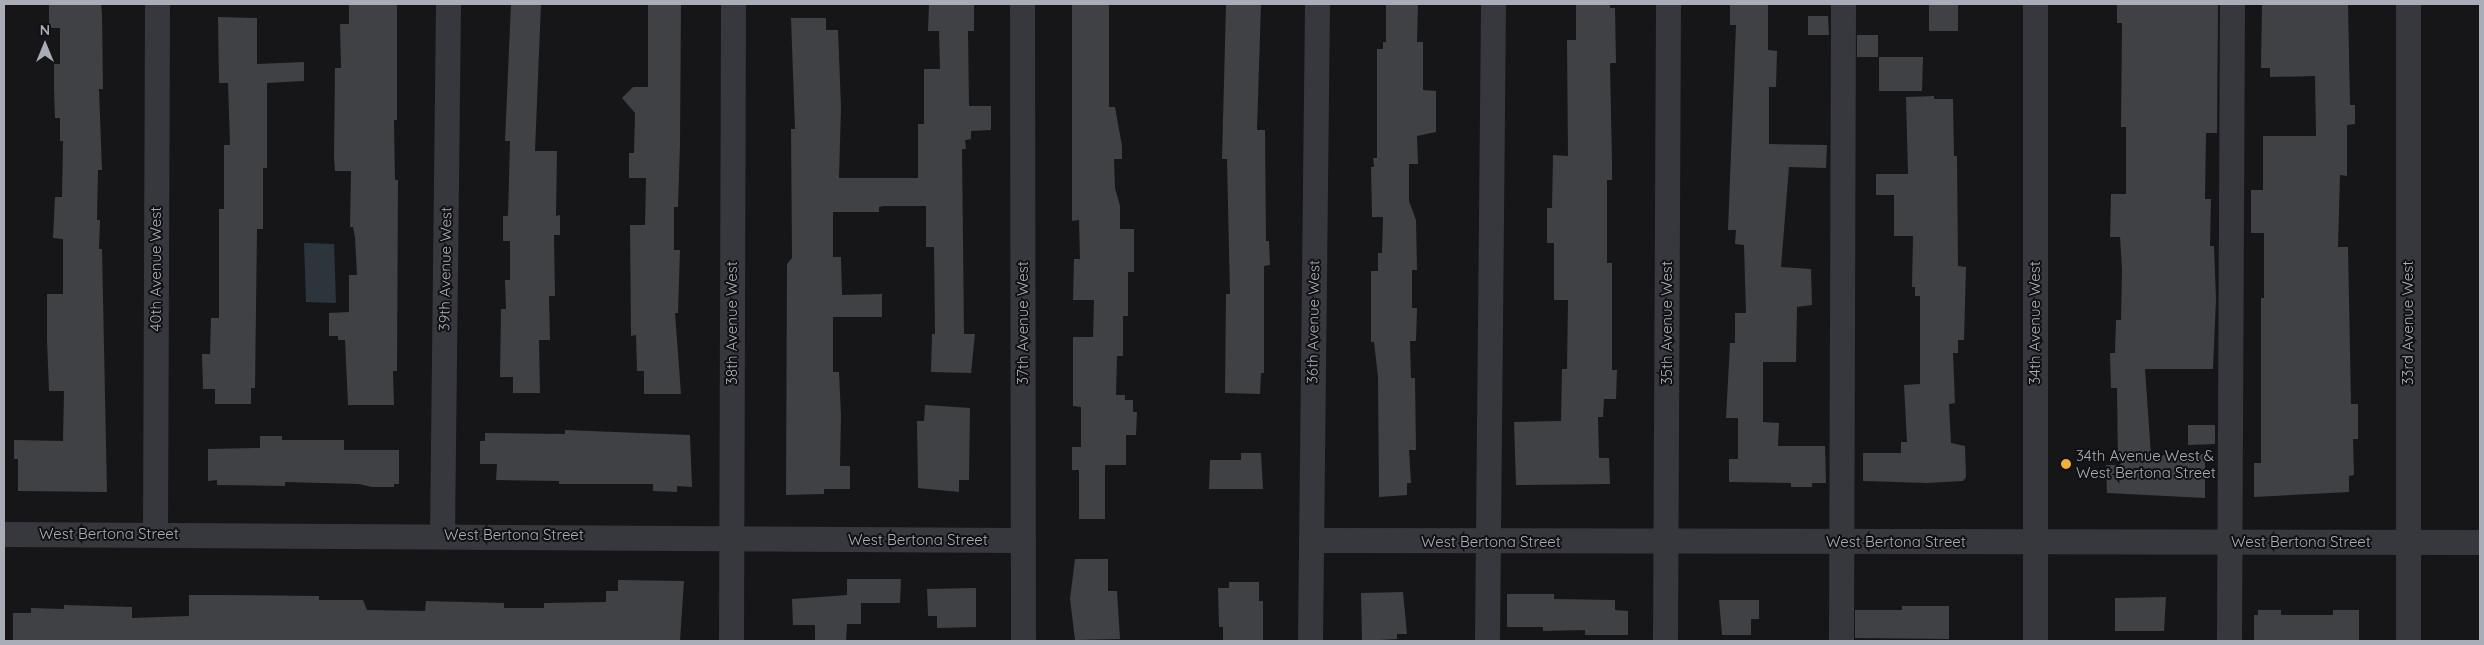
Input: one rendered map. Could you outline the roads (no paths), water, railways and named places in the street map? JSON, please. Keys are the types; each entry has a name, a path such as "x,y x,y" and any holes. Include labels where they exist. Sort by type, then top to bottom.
{"street":[{"name":"40th Avenue West","path":"155,534 157,4"},
{"name":"39th Avenue West","path":"442,534 448,4"},
{"name":"38th Avenue West","path":"732,641 733,4"},
{"name":"37th Avenue West","path":"1022,4 1023,641"},
{"name":"36th Avenue West","path":"1310,641 1317,4"},
{"path":"1487,641 1486,543 1493,4"},
{"name":"35th Avenue West","path":"1665,641 1668,4"},
{"path":"1841,641 1843,4"},
{"name":"34th Avenue West","path":"2035,4 2036,641"},
{"path":"2229,641 2232,4"},
{"name":"33rd Avenue West","path":"2408,4 2408,641"},
{"name":"West Bertona Street","path":"4,534 442,534 1023,540"},
{"name":"West Bertona Street","path":"1311,540 1486,543 2480,542"}],"place":[{"name":"34th Avenue West & West Bertona Street","path":"2066,464"}]}
